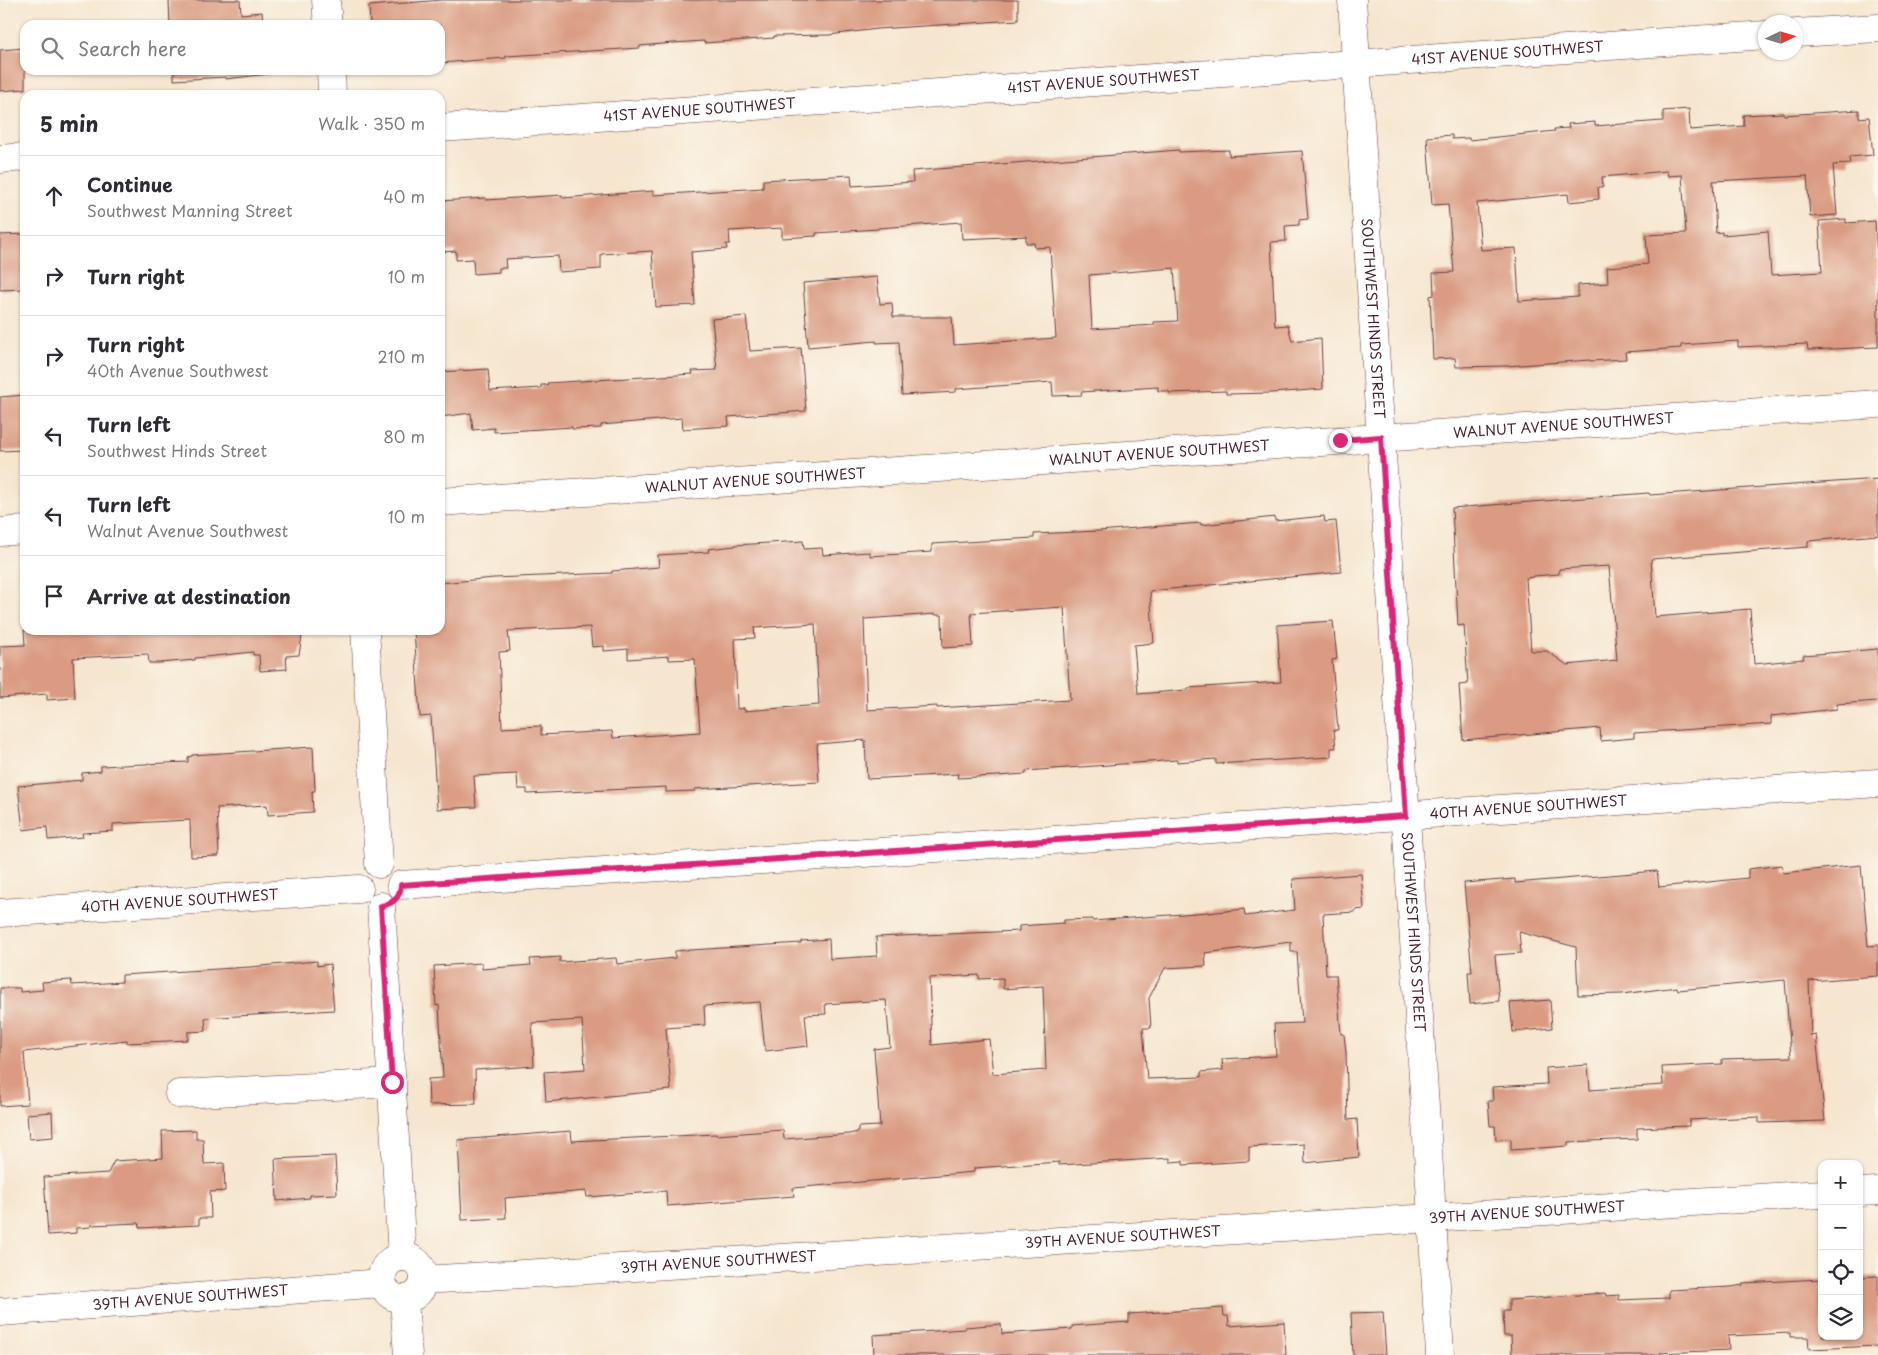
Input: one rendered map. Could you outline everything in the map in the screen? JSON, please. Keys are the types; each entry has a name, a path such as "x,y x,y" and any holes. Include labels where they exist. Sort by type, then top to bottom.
{"street":[{"path":"326,0 328,20"},
{"name":"SOUTHWEST HINDS STREET","path":"1352,0 1440,1355"},
{"path":"1803,33 1878,28"},
{"name":"41ST AVENUE SOUTHWEST","path":"445,128 1758,36"},
{"path":"331,75 332,90"},
{"path":"0,159 20,157"},
{"name":"WALNUT AVENUE SOUTHWEST","path":"445,502 1878,404"},
{"path":"0,532 20,530"},
{"path":"365,635 379,864"},
{"name":"40TH AVENUE SOUTHWEST","path":"401,885 1878,783"},
{"path":"379,864 388,865 394,869 401,880 401,885 400,894 396,900 381,906 371,904 365,900 360,889 359,880 367,868 379,864"},
{"name":"40TH AVENUE SOUTHWEST","path":"0,913 360,889"},
{"path":"381,906 402,1257"},
{"path":"179,1094 392,1082"},
{"path":"1863,1192 1878,1191"},
{"name":"39TH AVENUE SOUTHWEST","path":"424,1280 1818,1194"},
{"path":"408,1257 418,1262 423,1270 424,1280 420,1292 415,1297 404,1300 387,1293 382,1283 382,1274 386,1265 394,1258 408,1257"},
{"name":"39TH AVENUE SOUTHWEST","path":"0,1312 382,1283"},
{"path":"404,1300 408,1355"}],"building":[{"path":"240,0 241,14 262,12 263,20 170,20 169,1"},
{"path":"442,0 1018,0 1018,20 877,29 829,35 774,36 774,38 704,43 704,41 673,43 640,46 640,48 506,56 506,58 445,63 445,20 370,20 369,6"},
{"path":"20,48 20,75 25,75 25,89 0,91 0,50"},
{"path":"174,75 260,75 226,79 226,77 174,80"},
{"path":"1689,109 1690,130 1744,126 1743,115 1783,113 1784,115 1859,110 1859,118 1869,117 1873,155 1849,157 1850,164 1833,165 1837,215 1810,217 1807,176 1713,181 1716,233 1722,232 1722,235 1768,231 1771,275 1822,272 1819,221 1846,219 1846,223 1875,221 1878,271 1878,347 1808,350 1807,344 1738,347 1738,341 1681,345 1681,348 1625,352 1626,359 1456,367 1455,358 1433,359 1430,296 1434,295 1433,273 1454,272 1448,204 1432,205 1427,137 1452,135 1452,139 1469,138 1469,140 1555,131 1554,129 1569,128 1568,124 1595,122 1595,126 1663,121 1663,111","holes":["1667,171 1668,176 1682,175 1686,233 1646,235 1648,264 1607,267 1608,283 1578,285 1578,297 1519,301 1516,248 1481,250 1477,203 1568,194 1569,202 1599,199 1598,187 1603,187 1602,177"]},
{"path":"1179,150 1179,152 1229,150 1229,156 1302,151 1308,219 1299,220 1299,225 1285,226 1286,241 1271,242 1275,326 1288,325 1292,341 1321,338 1323,389 1226,394 1226,391 1169,393 1169,391 1158,391 1158,387 1081,392 1082,395 1053,396 1052,382 956,389 956,392 902,395 899,342 876,343 876,341 808,347 803,283 877,277 880,304 892,303 893,317 952,317 954,345 1056,338 1050,247 1035,248 1034,243 1026,243 1026,236 962,239 961,222 816,233 816,236 782,238 782,228 729,231 730,244 726,244 727,249 691,252 695,305 656,307 652,251 601,254 601,269 559,272 558,256 505,259 506,268 499,268 499,272 474,274 473,259 456,260 456,251 445,252 445,201 562,195 563,198 653,191 653,195 763,188 763,180 851,175 852,186 913,182 912,171","holes":["1174,268 1178,321 1154,322 1154,325 1092,329 1089,275"]},
{"path":"20,234 20,289 0,290 0,235"},
{"path":"746,316 750,351 801,348 806,411 728,417 729,426 683,429 682,418 601,425 601,428 572,429 572,427 494,432 494,428 473,430 471,413 445,416 445,372 488,369 490,391 541,388 541,385 548,385 547,383 693,374 692,371 717,370 712,319"},
{"path":"20,395 20,450 0,451 0,397"},
{"path":"1878,479 1878,535 1808,541 1808,547 1651,559 1655,617 1750,609 1754,664 1804,659 1803,655 1878,649 1878,701 1837,704 1837,709 1771,716 1771,724 1634,733 1634,738 1601,741 1600,728 1463,740 1459,685 1468,684 1464,625 1458,626 1452,508 1649,493 1650,495","holes":["1609,566 1617,660 1567,665 1547,651 1531,651 1526,578 1559,574 1559,569"]},
{"path":"1324,516 1325,522 1336,521 1341,572 1150,591 1154,643 1134,645 1138,694 1188,690 1188,688 1281,682 1277,625 1333,621 1337,659 1332,660 1338,730 1334,730 1336,748 1331,748 1331,757 1216,764 1216,759 1177,762 1177,760 1026,771 1026,774 997,776 957,778 958,774 867,779 865,740 817,744 819,782 694,789 695,791 666,792 666,787 527,794 527,789 518,789 517,774 474,776 476,807 437,809 431,716 420,717 414,635 445,635 445,583 494,578 612,573 612,571 659,567 658,555 709,552 708,549 735,545 803,541 804,549 822,548 823,555 870,552 870,556 932,552 932,544 1034,538 1034,534 1201,523 1201,525 1275,517 1275,521","holes":["1064,607 1070,700 867,710 864,619 942,615 943,648 973,646 971,613","815,624 819,705 744,711 744,708 737,709 735,639 755,638 754,628","590,627 592,647 604,646 604,651 628,649 628,659 669,656 669,660 695,659 700,732 613,738 612,731 541,735 541,726 502,728 499,652 510,651 508,631"]},
{"path":"24,635 302,635 299,655 286,656 287,669 260,671 259,655 253,655 253,652 159,663 149,663 148,654 73,658 75,698 47,700 47,694 0,698 0,646 25,645"},
{"path":"313,747 315,791 312,791 313,812 268,815 267,805 217,808 219,856 191,857 190,820 113,824 113,831 82,833 83,837 48,840 47,827 23,830 18,786 82,780 82,773 101,771 101,766 188,762 188,757 192,755"},
{"path":"1782,865 1783,873 1861,865 1868,946 1878,945 1878,976 1809,981 1811,1036 1816,1035 1825,1121 1759,1123 1759,1117 1689,1120 1689,1126 1637,1128 1637,1139 1568,1142 1568,1146 1511,1150 1511,1139 1496,1140 1495,1126 1490,1126 1488,1101 1493,1101 1492,1087 1547,1084 1546,1068 1588,1065 1590,1090 1663,1085 1662,1067 1722,1064 1722,1059 1791,1057 1785,980 1678,990 1677,987 1622,994 1578,995 1576,947 1519,932 1521,953 1495,955 1499,1001 1470,1004 1468,972 1472,972 1464,883 1515,879 1515,883 1657,871 1659,887 1748,878 1748,869"},
{"path":"1361,874 1364,909 1355,910 1355,912 1323,914 1326,975 1336,975 1341,1034 1344,1034 1346,1053 1348,1120 1357,1119 1359,1157 1305,1163 1304,1144 1249,1147 1249,1161 1183,1165 1183,1161 1170,1162 1170,1158 1059,1165 1059,1162 974,1168 974,1172 793,1188 794,1196 667,1206 666,1191 587,1197 586,1191 505,1198 506,1218 462,1220 458,1140 571,1131 572,1141 716,1135 783,1130 784,1139 849,1134 858,1132 858,1127 880,1126 874,1049 890,1047 886,1000 825,1004 826,1014 805,1015 808,1046 765,1051 760,1002 704,1006 705,1025 666,1028 671,1090 546,1102 544,1072 585,1069 582,1020 532,1023 534,1066 475,1070 476,1104 429,1105 428,1079 443,1078 439,1005 436,1006 434,966 482,963 482,969 531,965 530,959 560,957 560,962 616,958 617,964 675,958 675,951 801,943 801,941 829,939 830,959 877,956 876,937 1019,931 1019,926 1064,923 1064,920 1093,919 1093,921 1244,909 1245,916 1295,910 1293,879","holes":["1291,942 1291,952 1297,952 1302,1023 1274,1024 1276,1056 1222,1059 1223,1070 1201,1072 1201,1077 1147,1079 1143,1028 1151,1028 1149,998 1165,968 1206,966 1205,953","979,975 979,979 1003,978 1003,989 1043,986 1046,1070 993,1074 989,1039 932,1045 929,978"]},
{"path":"317,961 317,966 330,964 334,1010 205,1018 206,1031 188,1032 188,1040 127,1043 127,1040 24,1052 28,1104 0,1106 0,988 20,988 20,992 43,990 42,982 71,980 72,985 122,982 122,975"},
{"path":"1550,1000 1552,1028 1513,1032 1510,1003"},
{"path":"52,1112 53,1137 29,1139 27,1114"},
{"path":"196,1130 196,1139 203,1139 204,1164 224,1163 225,1191 210,1192 211,1218 199,1218 199,1225 140,1228 139,1223 91,1225 91,1227 76,1228 76,1233 48,1235 44,1177 108,1173 114,1161 163,1158 162,1131"},
{"path":"335,1156 337,1194 310,1195 310,1198 277,1201 275,1159"},
{"path":"1878,1276 1878,1346 1809,1349 1808,1337 1790,1337 1790,1333 1728,1336 1729,1350 1660,1353 1660,1355 1512,1355 1511,1336 1504,1336 1503,1311 1509,1311 1509,1300 1605,1293 1606,1296 1619,1295 1619,1300 1669,1298 1669,1290 1731,1287 1743,1285 1743,1283 1818,1279 1818,1340 1863,1340 1863,1277"},
{"path":"1223,1308 1224,1316 1228,1316 1229,1326 1284,1322 1286,1355 874,1355 873,1335 965,1329 965,1327 1001,1324 1002,1334 1072,1329 1072,1326 1129,1322 1129,1314"},
{"path":"1383,1312 1386,1355 1353,1355 1351,1313"}],"route":[{"path":"392,1082 381,906 396,900 400,894 401,885 1406,816 1381,437 1340,440"}]}
